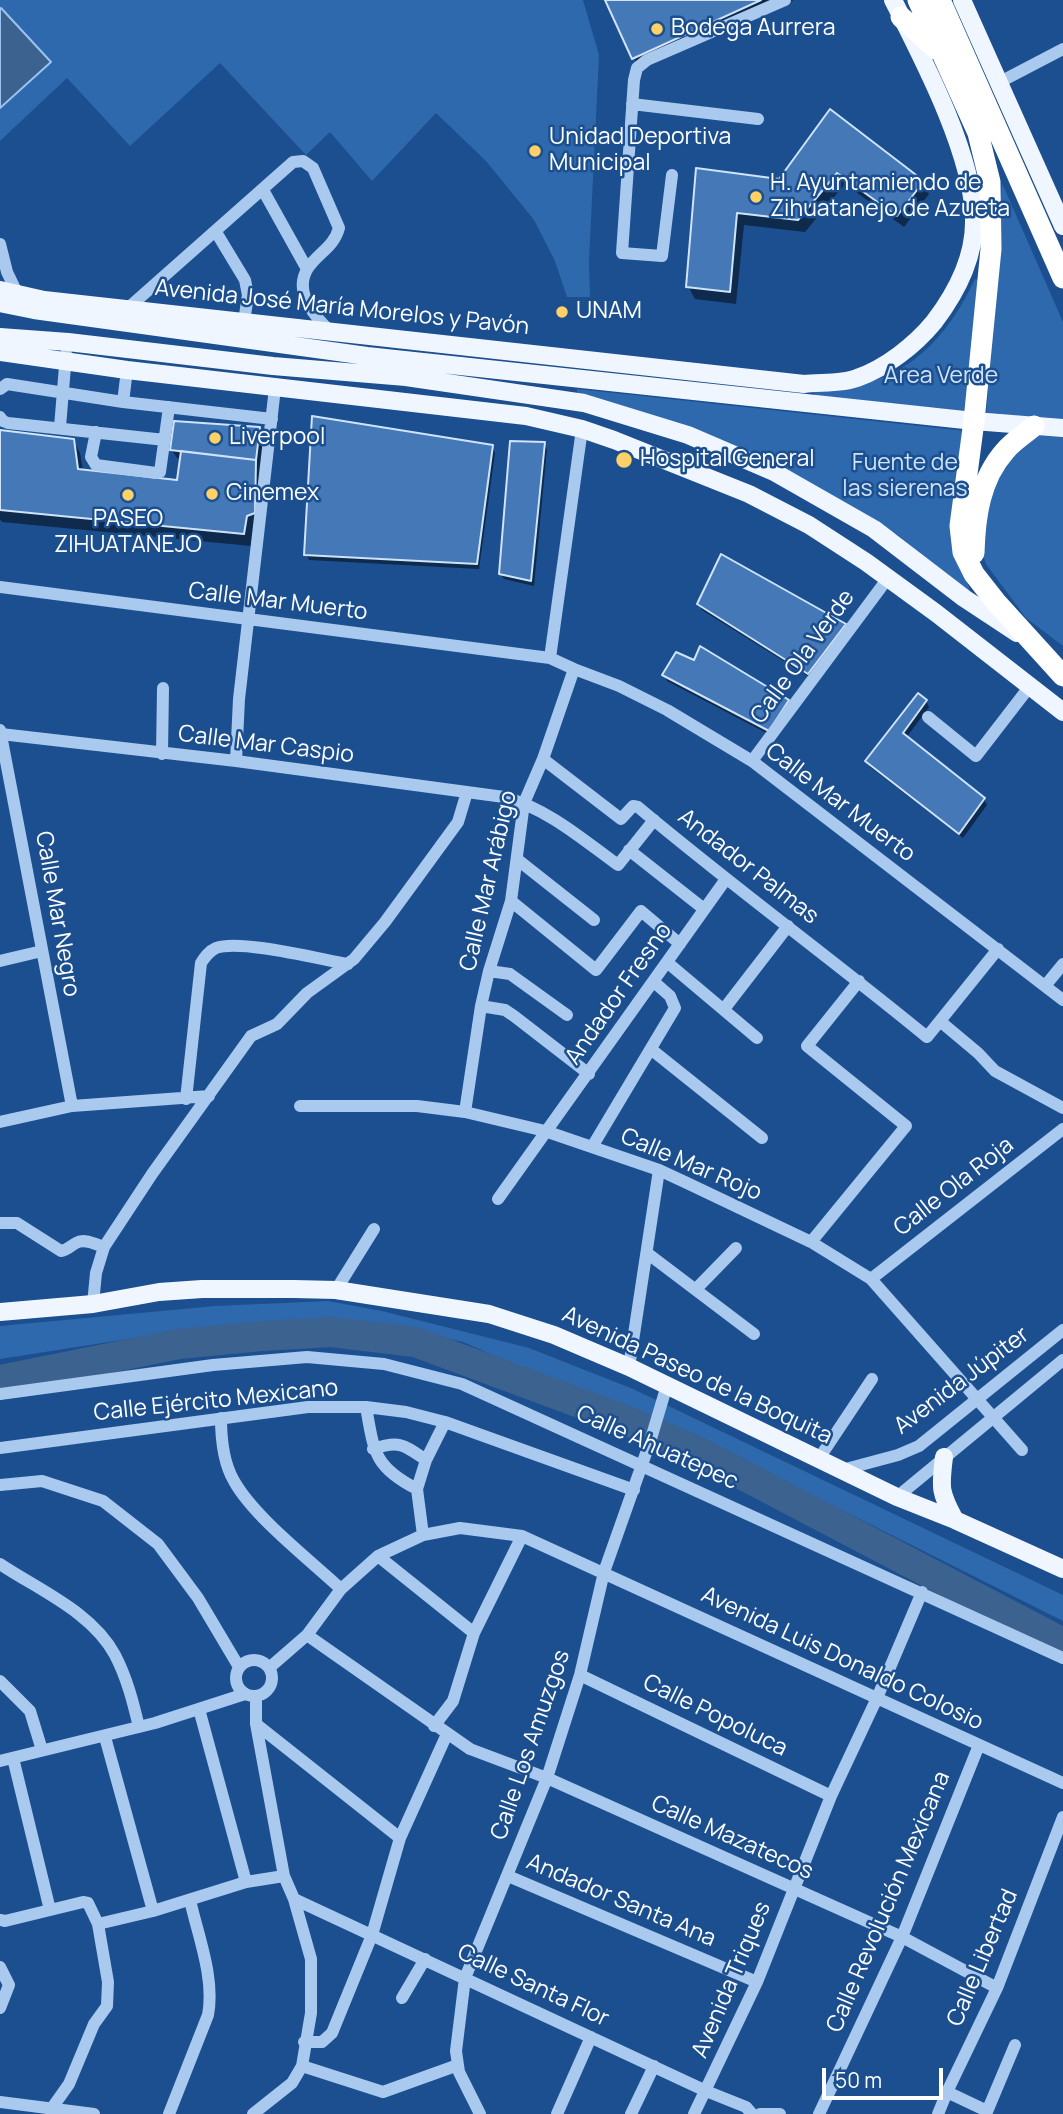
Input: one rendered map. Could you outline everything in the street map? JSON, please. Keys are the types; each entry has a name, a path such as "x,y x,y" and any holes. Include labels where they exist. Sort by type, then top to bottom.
{"highway":[{"path":"918,0 978,133 990,182 991,249 974,421 960,526 963,552 974,574 1061,675"},
{"path":"940,0 1063,278"},
{"path":"897,8 943,55"},
{"path":"974,574 975,524 984,485 1004,451 1034,426"}],"main road":[{"path":"962,0 1061,217"},
{"name":"Avenida José María Morelos y Pavón","path":"0,303 44,299 804,384 855,379 893,359 928,328 953,298 968,261 975,221 968,173 942,105 897,8"},
{"name":"Avenida José María Morelos y Pavón","path":"0,290 19,301 367,356 974,421 1063,428"},
{"path":"0,337 406,377 584,403 688,435 774,472 874,528 964,598 1029,640"},
{"path":"0,352 127,370 526,416 582,429 749,494 809,525 888,578 1063,712"},
{"path":"577,359 577,379"},
{"path":"406,377 406,403"},
{"name":"Avenida Paseo de la Boquita","path":"0,1312 93,1304 159,1292 202,1289 336,1290 489,1314 554,1335 629,1367 897,1497 1063,1569"},
{"path":"944,1457 941,1484 943,1498 955,1520"}],"street":[{"path":"672,175 662,256 622,253 637,68 647,60 785,0"},
{"path":"998,83 1063,49"},
{"path":"632,104 758,119"},
{"path":"127,309 293,162 303,161 313,168 339,228 336,239 307,269 303,282 307,303 330,331"},
{"path":"263,190 307,269"},
{"path":"216,232 245,280 248,295 244,322"},
{"path":"0,244 7,272 19,301"},
{"path":"60,427 68,342"},
{"path":"123,402 127,370"},
{"path":"0,389 7,384 123,402 272,419"},
{"path":"236,761 239,699 275,388"},
{"path":"96,432 91,457 96,465 156,473 163,468 169,407"},
{"path":"0,417 3,422 8,423 165,440"},
{"path":"574,669 550,658 582,429"},
{"name":"Calle Ola Verde","path":"752,761 888,578"},
{"name":"Calle Mar Muerto","path":"0,587 550,658"},
{"name":"Calle Mar Muerto","path":"574,669 667,710 752,761 1063,1000"},
{"name":"Calle Mar Arábigo","path":"465,1112 481,1006 510,901 518,860 524,803 543,759 574,669"},
{"path":"928,717 976,756 1030,686"},
{"path":"162,754 163,688"},
{"name":"Calle Mar Caspio","path":"0,732 504,797 524,803 554,818 618,865 629,850"},
{"name":"Calle Mar Negro","path":"0,732 72,1106"},
{"name":"Andador Palmas","path":"543,759 615,816 621,819 633,806 638,807 927,1037 941,1022"},
{"path":"0,795 13,792"},
{"path":"93,1304 96,1273 104,1247 152,1174 251,1036 277,1024 307,993 348,964 385,922 458,822 472,792"},
{"path":"654,820 629,850 704,909"},
{"path":"518,860 594,920"},
{"name":"Andador Fresno","path":"498,1199 726,879"},
{"path":"510,901 596,970 640,911 680,944"},
{"path":"724,1009 788,926"},
{"path":"186,1099 201,963 208,953 217,948 241,944 348,964"},
{"path":"998,949 941,1022 978,1052 995,1071 1063,1108"},
{"path":"0,961 42,951"},
{"path":"668,963 757,1038"},
{"path":"1045,986 1063,964"},
{"path":"489,971 510,974 567,1014"},
{"path":"811,1242 906,1126 807,1046 859,981"},
{"path":"592,1147 676,1008 670,996 654,982"},
{"path":"481,1006 505,1010 589,1074"},
{"path":"652,1050 762,1138"},
{"path":"0,1122 72,1106 209,1096"},
{"name":"Calle Mar Rojo","path":"300,1107 417,1106 465,1112 545,1131 659,1170 811,1242 871,1279 1022,1450"},
{"name":"Calle Ola Roja","path":"871,1279 1063,1129"},
{"path":"629,1367 659,1170"},
{"path":"0,1223 17,1223 61,1251 68,1250 77,1241 83,1240 104,1247"},
{"path":"336,1290 374,1229"},
{"path":"696,1289 737,1248"},
{"path":"647,1253 754,1334"},
{"name":"Avenida Júpiter","path":"842,1470 898,1455 919,1446 1063,1330"},
{"name":"Calle Ahuatepec","path":"0,1394 212,1365 307,1357 384,1364 462,1384 1063,1658"},
{"name":"Avenida Júpiter","path":"897,1497 1063,1360"},
{"path":"818,1460 872,1379"},
{"name":"Calle Los Amuzgos","path":"480,2114 459,2072 456,2051 465,1978 547,1778 580,1675 604,1572 660,1413 667,1385"},
{"path":"366,1407 373,1449 392,1474 417,1489"},
{"name":"Calle Ejército Mexicano","path":"0,1448 308,1408 366,1407 406,1412 445,1422 634,1490"},
{"path":"221,1418 224,1449 233,1480 257,1511 341,1589"},
{"path":"423,1535 417,1489 426,1460 445,1422"},
{"path":"373,1449 390,1443 400,1444 426,1460"},
{"path":"0,1485 42,1481 103,1501 158,1544 198,1598 239,1667 236,1682 250,1696 284,1876 294,1899 311,1959 311,2013 302,2066 292,2083 253,2114"},
{"name":"Avenida Luis Donaldo Colosio","path":"269,1668 307,1635 341,1589 378,1556 423,1535 460,1528 522,1535 1063,1783"},
{"path":"434,1726 453,1701 474,1633 522,1535"},
{"path":"378,1556 474,1633"},
{"path":"0,1564 61,1602 90,1624 114,1652 130,1687 139,1727"},
{"name":"Avenida Triques","path":"694,2114 757,1982 831,1796 922,1592"},
{"name":"Calle Mazatecos","path":"307,1635 470,1749 547,1778 902,1937 997,1988"},
{"path":"50,1910 6,1760 105,1737 269,1689 272,1675 262,1662 254,1660 239,1667"},
{"name":"Calle Popoluca","path":"580,1675 831,1796"},
{"path":"0,1681 30,1711 42,1750"},
{"path":"200,1709 246,1882"},
{"path":"256,1724 400,1838"},
{"path":"304,2042 321,2042 332,2033 372,1935 400,1838 447,1734"},
{"path":"105,1737 153,1911"},
{"name":"Calle Revolución Mexicana","path":"819,2114 902,1937 979,1745"},
{"name":"Calle Libertad","path":"938,2114 997,1988 1063,1817"},
{"path":"98,1924 153,1911 246,1882 284,1876"},
{"name":"Andador Santa Ana","path":"508,1876 757,1982"},
{"name":"Calle Santa Flor","path":"294,1899 706,2091 746,2107 752,2114"},
{"path":"169,2114 211,2002 190,1900"},
{"path":"0,1920 83,1902 89,1903 98,1924 108,1982 107,2006 94,2024 69,2084 52,2108"},
{"path":"402,1998 425,1959"},
{"path":"0,1967 9,1985 0,2008"},
{"path":"556,2114 591,2037"},
{"path":"947,2092 987,2113 1016,2045"},
{"path":"302,2066 383,2092 458,2065"},
{"path":"631,2114 654,2066"},
{"path":"0,2102 34,2110 52,2108 94,2114"},
{"path":"760,2114 780,2114"}],"green space":[{"name":"Unidad Deportiva Municipal","path":"0,0 583,0 599,55 589,261 590,297 567,297 555,261 534,220 486,161 436,113 372,181 330,132 306,155 220,63 130,146 67,78 0,141"},
{"name":"Area Verde","path":"1002,183 1063,322 1063,422 986,418"},
{"name":"Area Verde","path":"975,279 984,282 968,411 814,396 815,392 863,384 888,375 920,355 946,328"},
{"name":"Fuente de las sierenas","path":"577,389 966,431 958,555 973,599 898,535 798,478 577,397"},
{"path":"1044,432 1063,432 1063,646 1026,618 986,564 979,543 989,497 1007,455"},
{"path":"328,1301 382,1311 529,1348 633,1389 1063,1595 1063,1621 740,1459 622,1412 463,1342 372,1323 280,1326 173,1332 0,1359 0,1326 215,1306"}],"shaded area":[{"path":"0,9 51,62 0,108"}],"building":[{"name":"Bodega Aurrera","path":"605,0 761,0 632,59"},
{"name":"H. Ayuntamiendo de Zihuatanejo de Azueta","path":"830,109 924,181 897,216 837,173 798,220 737,213 730,292 686,287 696,168 779,179"},
{"path":"312,416 493,445 477,564 304,555"},
{"name":"Liverpool","path":"174,421 260,427 256,460 170,450"},
{"name":"PASEO ZIHUATANEJO","path":"0,430 74,439 78,469 177,480 181,451 256,460 255,513 247,516 244,534 0,510"},
{"path":"510,441 545,442 531,581 499,574"},
{"path":"721,554 846,624 808,674 697,604"},
{"path":"700,646 789,700 769,731 662,675 676,652 694,660"},
{"path":"918,693 927,700 903,733 985,798 959,834 865,761"}],"waterway":[{"path":"0,1380 179,1344 262,1336 331,1332 415,1342 620,1418 699,1452 1063,1643"}],"place":[{"name":"Bodega Aurrera","path":"657,29"},
{"name":"Unidad Deportiva Municipal","path":"535,151"},
{"name":"H. Ayuntamiendo de Zihuatanejo de Azueta","path":"756,197"},
{"name":"UNAM","path":"562,312"},
{"name":"Liverpool","path":"215,438"},
{"name":"Hospital General","path":"624,460"},
{"name":"Cinemex","path":"212,494"},
{"name":"PASEO ZIHUATANEJO","path":"128,495"}]}
